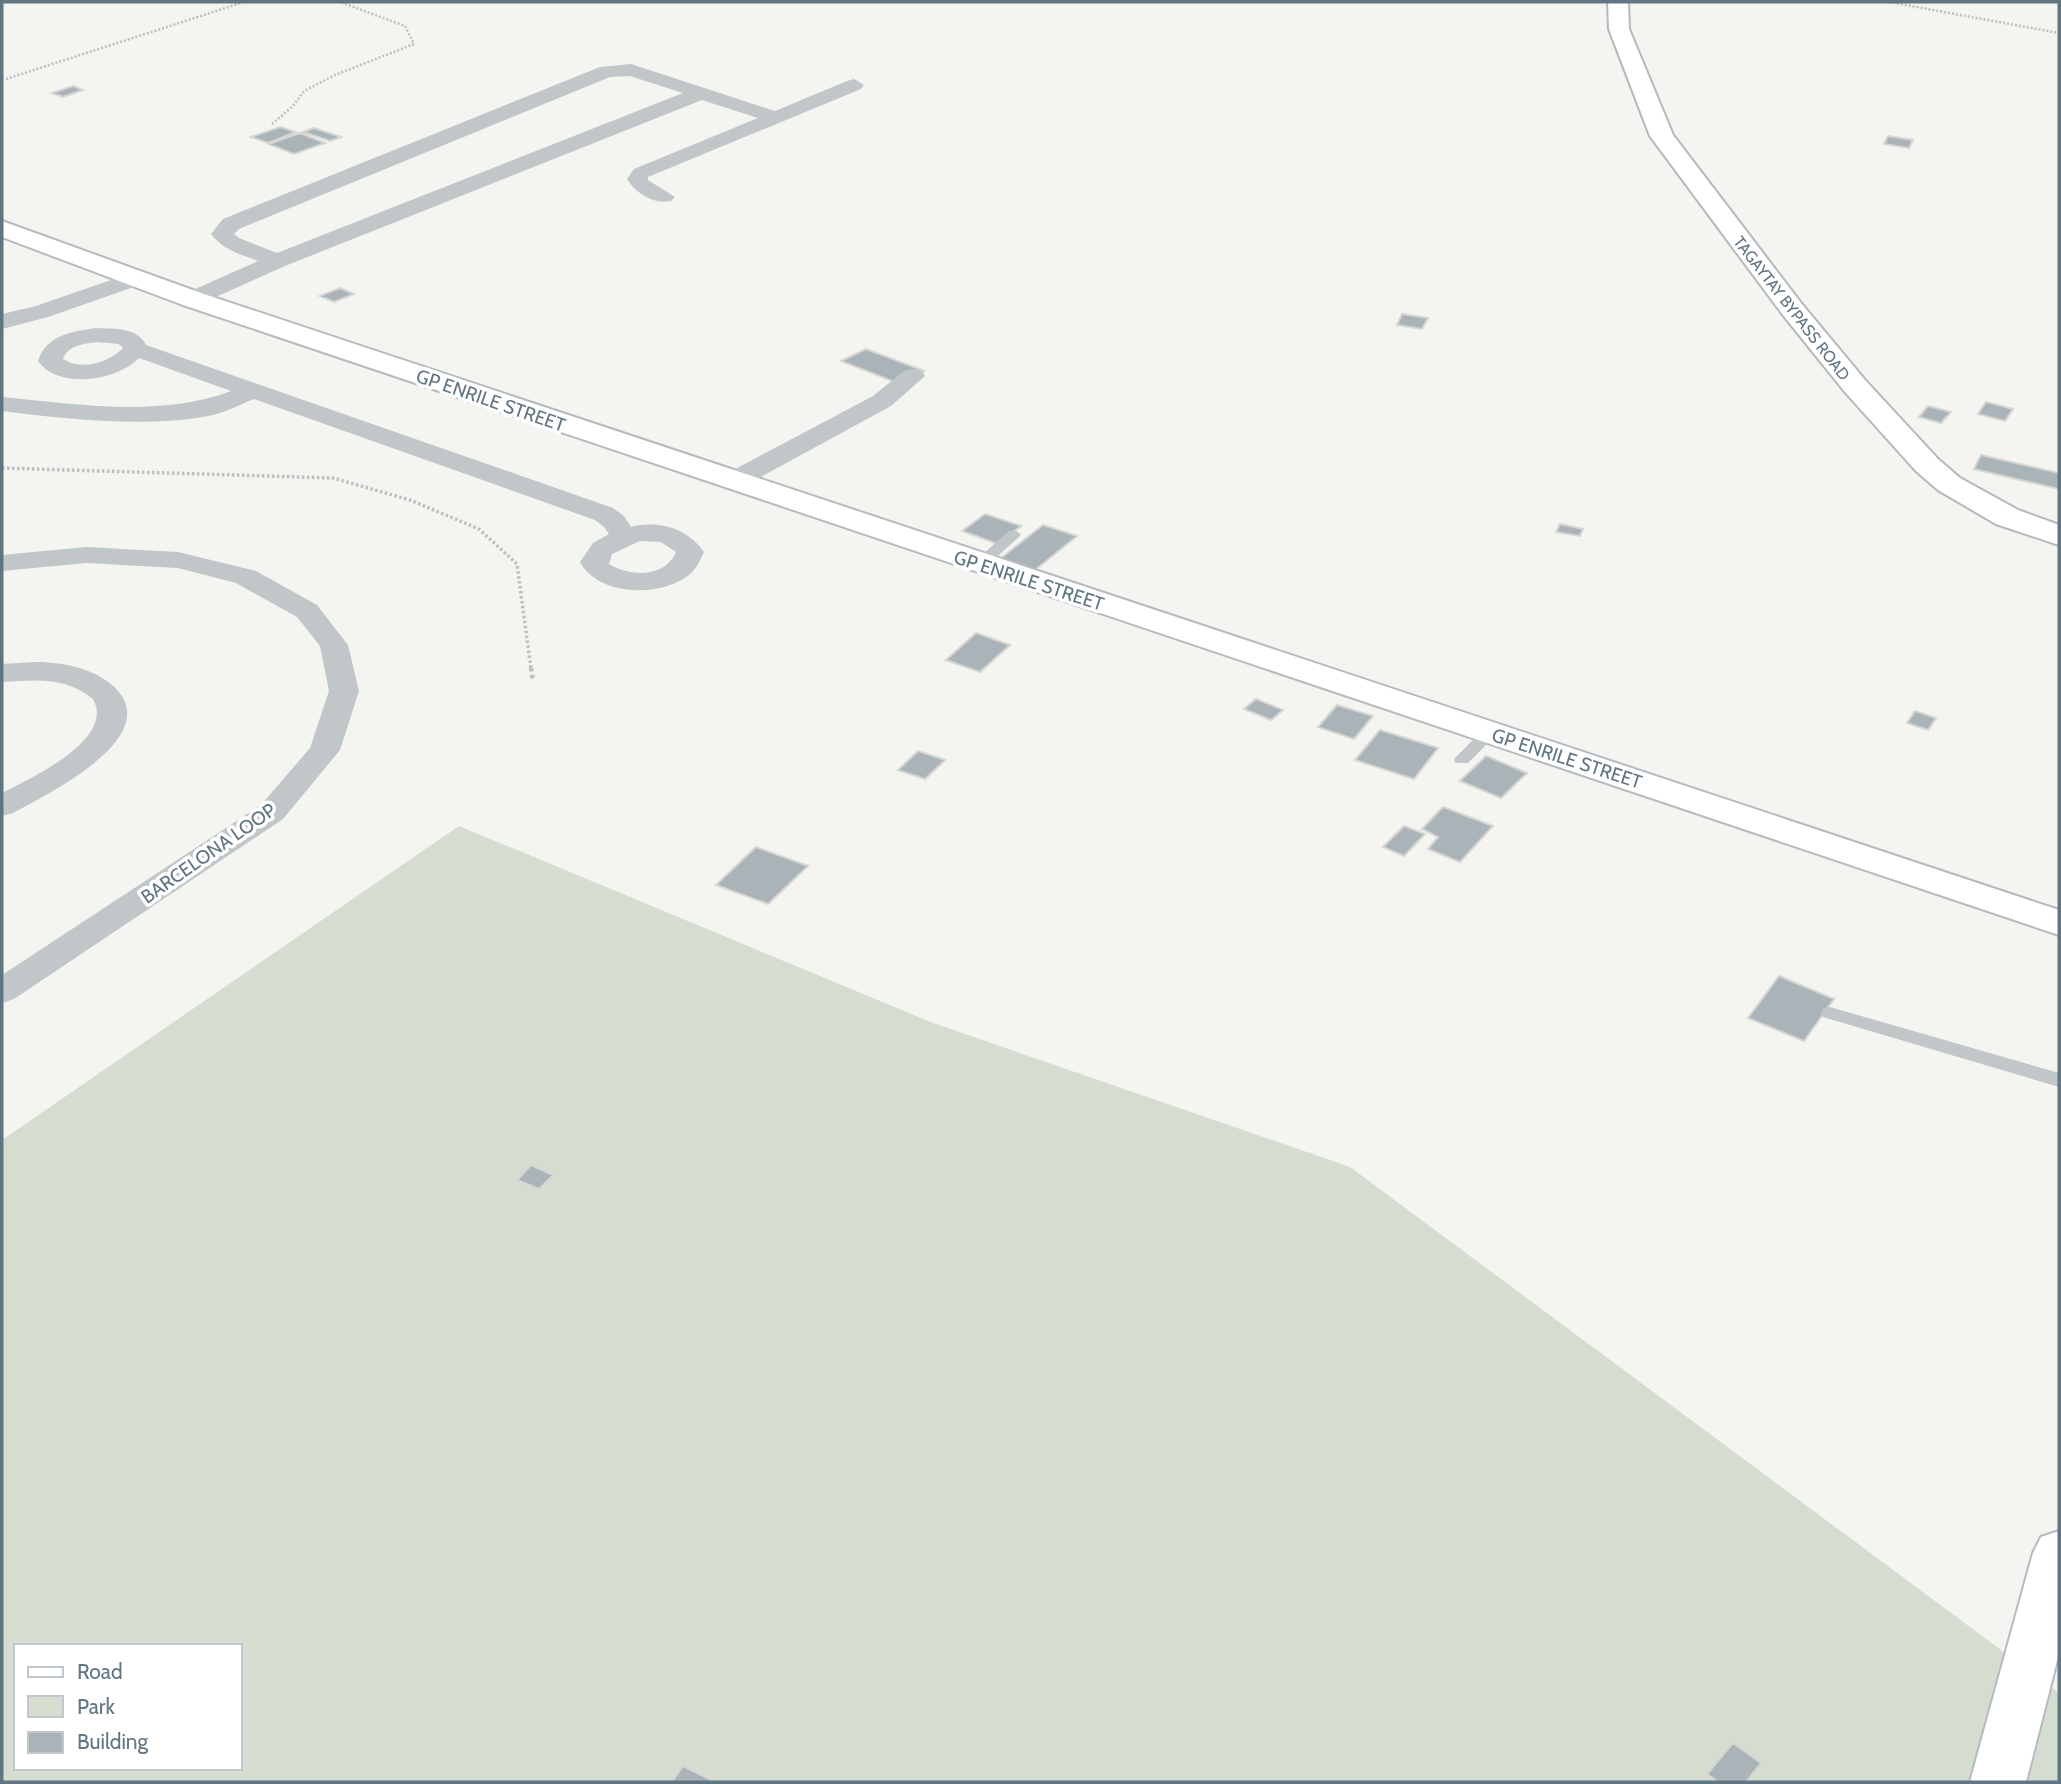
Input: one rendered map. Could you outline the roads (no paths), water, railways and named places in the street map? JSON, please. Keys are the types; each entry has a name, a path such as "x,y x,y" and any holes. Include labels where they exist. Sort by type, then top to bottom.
{"street":[{"name":"TAGAYTAY BYPASS ROAD","path":"1618,2 1616,19 1619,29 1662,136 1822,347 1917,454 1949,484 2007,517 2059,536"},
{"path":"277,261 231,243 222,234 231,224 607,71 631,70 775,117"},
{"path":"664,197 640,184 637,179 641,173 854,85"},
{"path":"192,299 277,261 701,93"},
{"name":"GP ENRILE STREET","path":"2,228 192,299 2059,923"},
{"path":"11,319 21,306 100,264"},
{"path":"11,319 40,312 137,278"},
{"path":"135,349 604,514 615,522 624,536"},
{"path":"733,481 882,401 914,376"},
{"path":"2,404 79,412 166,413 207,408 253,391"},
{"name":"BARCELONA LOOP","path":"2,564 86,555 178,560 246,577 307,611 334,645 344,691 325,750 272,812 2,991"},
{"path":"2,673 53,671 85,679 107,694 114,712 107,734 80,762 2,806"},
{"path":"1998,1782 2059,1553"}],"lane":[{"path":"980,564 1014,534"},
{"path":"1462,760 1490,732"},
{"path":"1830,1013 2059,1080"}]}
